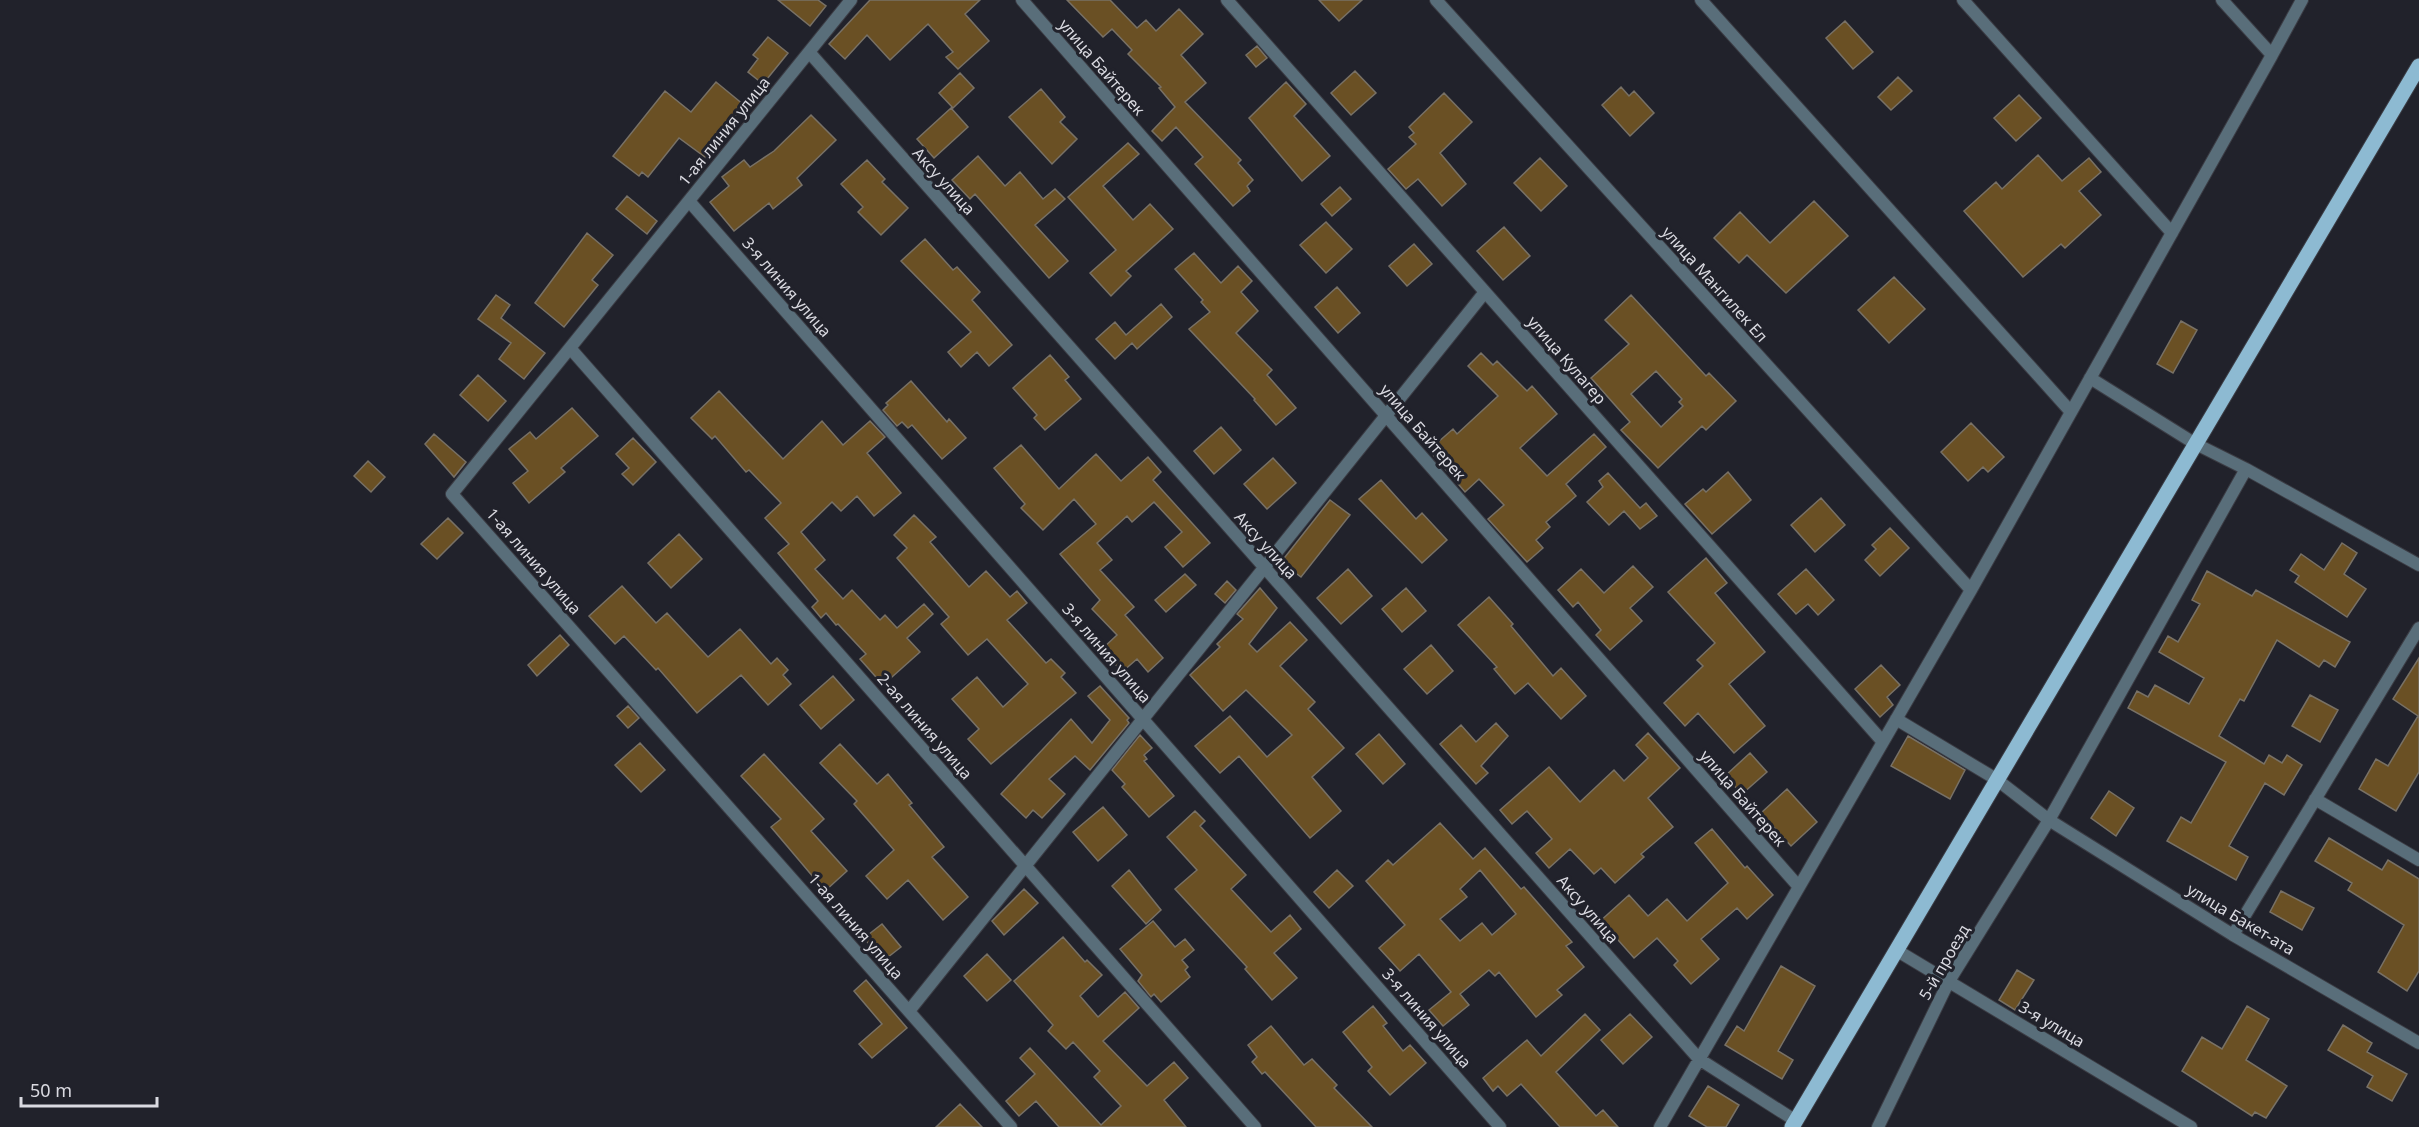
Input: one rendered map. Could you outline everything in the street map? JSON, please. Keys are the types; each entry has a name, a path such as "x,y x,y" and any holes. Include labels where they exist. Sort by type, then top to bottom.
{"main road":[{"path":"1794,1124 2194,443 2419,66"}],"street":[{"name":"1-ая линия улица","path":"851,0 452,494 1011,1127"},
{"name":"улица Байтерек","path":"1022,0 1799,887"},
{"name":"улица Кулагер","path":"1227,0 1883,742"},
{"name":"улица Мангилек Ел","path":"1436,0 1971,590"},
{"path":"1701,0 2071,412"},
{"path":"1963,0 2172,233"},
{"path":"2223,0 2272,55"},
{"path":"1660,1127 1971,590 2302,0"},
{"name":"Аксу улица","path":"808,52 1699,1059 1794,1124"},
{"name":"3-я линия улица","path":"688,201 1500,1127"},
{"path":"909,1011 1485,292"},
{"name":"2-ая линия улица","path":"570,348 1255,1127"},
{"path":"2090,378 2194,443 2246,469 2419,565"},
{"name":"5-й проезд","path":"1878,1127 1949,981 2049,820 2246,469"},
{"path":"2233,935 2419,628"},
{"name":"улица Бакет-ата","path":"1896,719 1996,779 2049,820 2233,935 2419,1043"},
{"path":"2315,799 2419,860"},
{"name":"3-я улица","path":"1896,950 2191,1127"}],"building":[{"path":"778,0 818,0 826,6 810,26"},
{"path":"870,0 980,0 965,14 989,41 958,69 946,57 953,52 928,24 890,60 867,35 845,59 829,44"},
{"path":"1067,0 1110,0 1137,28 1146,20 1156,31 1179,9 1203,34 1181,55 1206,83 1185,102 1241,160 1238,163 1253,180 1247,186 1250,191 1233,206 1195,164 1203,157 1176,127 1162,141 1152,131 1175,107 1159,88 1161,87 1128,54 1132,50 1112,29 1103,37"},
{"path":"1319,0 1362,0 1339,21"},
{"path":"1845,21 1873,52 1853,69 1826,38"},
{"path":"768,37 788,53 763,84 748,72 758,59 753,55"},
{"path":"1257,46 1267,58 1256,67 1246,55"},
{"path":"1355,71 1376,93 1351,115 1331,93"},
{"path":"960,73 974,88 953,108 939,93"},
{"path":"1898,77 1912,91 1891,110 1878,97"},
{"path":"716,82 744,105 722,132 726,136 709,160 679,138 648,177 642,172 639,176 613,156 665,91 691,112"},
{"path":"1286,82 1306,104 1294,116 1330,156 1302,181 1249,118"},
{"path":"1621,87 1629,96 1634,91 1654,113 1630,136 1602,105"},
{"path":"1041,89 1065,117 1060,122 1077,139 1052,164 1009,117"},
{"path":"1444,93 1472,122 1440,153 1466,184 1442,206 1418,179 1406,189 1388,169 1416,144 1409,137 1414,133 1409,127"},
{"path":"2019,95 2041,118 2016,141 1994,118"},
{"path":"951,108 968,127 934,158 917,139"},
{"path":"811,115 836,140 797,178 802,185 773,209 769,203 734,231 710,202 729,186 722,177 744,160 750,167 774,151"},
{"path":"1128,143 1139,154 1103,186 1133,220 1150,204 1173,229 1126,271 1131,276 1111,296 1090,273 1116,250 1068,197"},
{"path":"2038,155 2062,181 2089,158 2101,172 2079,191 2101,215 2065,248 2061,244 2023,277 1964,211 1996,182 2002,189"},
{"path":"978,156 1005,186 1020,172 1043,199 1055,189 1065,199 1035,225 1068,261 1049,278 975,194 970,199 952,180"},
{"path":"1540,158 1567,186 1541,211 1514,183"},
{"path":"867,160 885,179 882,182 908,208 881,235 858,212 863,207 841,184"},
{"path":"1340,187 1351,199 1332,216 1321,204"},
{"path":"627,196 657,221 647,234 616,209"},
{"path":"1814,201 1848,236 1786,293 1747,255 1739,263 1714,238 1740,212 1770,243"},
{"path":"1326,222 1352,249 1326,273 1300,245"},
{"path":"1504,227 1530,256 1503,280 1477,251"},
{"path":"587,233 613,255 592,280 598,285 564,327 535,303"},
{"path":"925,239 953,270 957,267 980,292 972,300 1012,345 989,366 977,352 961,367 948,352 971,332 901,261"},
{"path":"1414,244 1432,264 1407,286 1389,266"},
{"path":"1194,253 1221,283 1238,266 1252,281 1241,292 1258,311 1236,333 1272,370 1267,375 1296,408 1276,425 1255,399 1189,329 1210,312 1201,302 1203,300 1175,269"},
{"path":"1894,277 1925,309 1889,343 1858,310"},
{"path":"1337,287 1360,313 1338,333 1315,307"},
{"path":"496,295 510,305 501,318 545,353 524,379 499,359 511,343 478,319"},
{"path":"1631,295 1706,376 1709,373 1736,401 1706,430 1702,426 1658,468 1621,430 1630,422 1591,378 1629,344 1605,320","holes":["1656,371 1682,399 1679,402 1683,406 1661,427 1631,394"]},
{"path":"1161,304 1172,317 1137,349 1132,343 1115,359 1096,339 1115,322 1126,335"},
{"path":"2181,321 2197,330 2173,373 2157,364"},
{"path":"1481,353 1493,365 1497,361 1527,391 1532,386 1557,414 1520,448 1547,476 1594,434 1606,447 1566,484 1576,496 1546,522 1550,527 1536,540 1543,548 1527,562 1488,519 1504,505 1479,479 1465,492 1429,450 1453,429 1457,434 1498,396 1468,366"},
{"path":"1050,355 1069,377 1065,380 1081,399 1045,430 1034,418 1037,415 1013,388"},
{"path":"478,375 506,401 488,421 460,395"},
{"path":"911,381 947,422 949,419 966,438 942,459 912,425 908,428 902,422 897,426 883,410 888,405 886,403"},
{"path":"719,391 783,459 822,421 843,445 870,421 885,437 867,453 901,493 874,516 857,496 841,511 832,502 801,532 825,560 815,569 843,599 852,590 880,620 885,615 897,628 924,604 933,614 907,638 920,652 883,685 860,659 866,654 826,613 821,618 812,607 818,601 778,553 789,544 765,518 781,503 749,470 746,472 715,436 712,439 691,418"},
{"path":"572,408 598,436 561,468 565,472 529,503 513,483 528,471 509,449 530,432 536,439"},
{"path":"1971,423 2004,457 1988,472 1983,467 1968,481 1941,452"},
{"path":"1221,427 1241,450 1214,474 1194,451"},
{"path":"434,434 466,462 454,477 425,444"},
{"path":"633,438 656,462 633,485 622,474 629,468 616,454"},
{"path":"1021,445 1059,489 1096,454 1121,481 1148,457 1161,472 1153,480 1210,543 1183,567 1165,547 1182,532 1154,502 1132,522 1127,516 1097,543 1112,560 1100,570 1134,607 1125,615 1163,658 1148,672 1137,659 1122,672 1102,649 1117,635 1092,609 1100,600 1060,554 1096,524 1074,499 1043,530 1021,508 1025,504 994,468"},
{"path":"1273,458 1296,483 1267,509 1244,484"},
{"path":"368,461 385,477 371,492 354,476"},
{"path":"1728,472 1751,500 1712,534 1685,504 1703,489 1706,492"},
{"path":"1608,473 1640,508 1646,503 1657,516 1640,529 1624,511 1609,525 1587,502 1603,487 1599,481"},
{"path":"1381,480 1416,519 1422,513 1447,540 1422,563 1359,499"},
{"path":"1821,498 1845,525 1815,552 1791,525"},
{"path":"1330,500 1350,515 1301,577 1281,562"},
{"path":"914,515 936,537 930,542 969,587 986,571 1010,597 1017,591 1027,603 1007,620 1046,663 1051,659 1065,673 1061,677 1076,693 991,764 968,739 979,729 952,699 977,677 1003,707 1028,684 987,639 968,655 941,624 949,617 897,558 907,548 894,535"},
{"path":"448,518 463,533 437,559 421,544"},
{"path":"1890,528 1909,548 1880,576 1865,560 1876,549 1872,545"},
{"path":"679,534 702,559 671,588 648,563"},
{"path":"2342,543 2357,553 2344,574 2366,589 2347,617 2295,582 2299,576 2290,570 2301,554 2324,570"},
{"path":"1706,558 1727,583 1715,593 1765,652 1729,684 1765,726 1734,753 1698,713 1685,726 1664,703 1703,666 1697,660 1715,643 1668,592"},
{"path":"1633,566 1653,587 1630,608 1642,621 1610,650 1596,635 1601,630 1578,602 1573,607 1558,590 1581,569 1604,593"},
{"path":"1348,569 1372,596 1341,624 1317,598"},
{"path":"1806,569 1834,600 1818,615 1808,604 1796,614 1778,594"},
{"path":"2207,571 2252,596 2256,590 2350,642 2335,667 2324,660 2319,667 2277,640 2244,701 2240,699 2219,736 2264,764 2269,755 2282,763 2287,755 2302,765 2284,795 2265,783 2229,846 2248,857 2236,880 2167,841 2181,817 2191,823 2226,762 2128,708 2137,691 2148,697 2155,685 2189,704 2204,678 2159,652 2168,636 2178,642 2200,604 2192,600"},
{"path":"1185,574 1196,585 1166,612 1155,600"},
{"path":"1227,581 1236,590 1225,603 1215,594"},
{"path":"622,586 656,623 667,613 708,657 740,629 771,664 777,658 788,670 783,675 791,684 768,705 741,675 697,713 658,668 656,670 624,636 615,644 589,616"},
{"path":"1260,588 1277,608 1249,644 1257,652 1290,622 1307,640 1280,666 1315,702 1308,709 1344,748 1312,777 1341,811 1310,838 1239,756 1220,773 1195,746 1230,716 1267,757 1292,735 1246,690 1223,711 1190,675 1220,647 1217,644 1243,619 1237,614"},
{"path":"1406,588 1426,611 1402,632 1382,609"},
{"path":"1489,597 1553,676 1561,668 1586,696 1561,719 1528,683 1515,694 1494,669 1497,667 1458,625"},
{"path":"560,635 569,645 537,676 528,665"},
{"path":"1431,645 1453,671 1427,694 1404,669"},
{"path":"2419,658 2419,772 2396,811 2359,789 2376,759 2388,766 2418,716 2393,699"},
{"path":"1881,665 1900,685 1887,697 1893,705 1880,717 1855,689"},
{"path":"833,676 854,700 821,729 800,705"},
{"path":"1100,686 1129,718 1127,720 1129,723 1090,770 1075,756 1049,779 1065,794 1042,818 1033,810 1026,818 1001,794 1071,719 1092,743 1110,720 1088,696"},
{"path":"2310,695 2338,710 2320,742 2292,726"},
{"path":"628,706 639,718 628,728 617,716"},
{"path":"1496,723 1508,736 1481,766 1488,773 1476,784 1440,744 1461,725 1476,742"},
{"path":"1648,733 1680,768 1648,798 1673,827 1641,854 1644,857 1615,883 1601,868 1594,874 1570,849 1549,868 1536,853 1552,839 1527,811 1512,824 1500,810 1549,767 1580,802 1614,770 1624,781 1648,758 1636,745"},
{"path":"1379,734 1405,764 1383,784 1356,754"},
{"path":"1140,735 1152,748 1144,755 1147,759 1144,761 1174,796 1149,817 1122,787 1125,784 1112,770"},
{"path":"1908,736 1965,770 1950,799 1891,766"},
{"path":"640,743 665,770 641,792 615,765"},
{"path":"840,744 877,784 888,774 912,803 909,805 944,847 932,857 968,897 943,920 908,880 887,899 866,876 894,850 854,804 857,801 820,763"},
{"path":"1750,753 1767,772 1742,794 1725,776"},
{"path":"764,754 824,819 811,831 847,871 825,891 771,827 781,819 741,776"},
{"path":"1787,789 1817,822 1791,846 1761,813"},
{"path":"2109,791 2134,808 2116,836 2091,818"},
{"path":"1103,807 1127,835 1098,861 1073,832"},
{"path":"1195,811 1205,821 1200,826 1246,875 1231,889 1271,932 1290,915 1301,929 1274,953 1297,978 1272,1000 1245,969 1247,967 1175,889 1197,870 1167,837"},
{"path":"1440,823 1473,859 1485,848 1521,889 1524,887 1572,942 1566,946 1584,967 1557,990 1562,995 1536,1017 1499,972 1495,976 1489,970 1460,994 1469,1005 1443,1026 1429,1010 1451,992 1419,954 1400,971 1379,948 1405,925 1366,881 1388,860 1393,865","holes":["1480,870 1516,914 1492,935 1482,923 1460,941 1440,919 1467,897 1460,889"]},
{"path":"1712,829 1745,868 1747,866 1773,895 1747,919 1737,908 1701,939 1719,959 1691,984 1674,965 1678,961 1657,938 1634,958 1611,932 1608,935 1598,923 1629,895 1648,916 1667,899 1687,921 1728,883 1695,843"},
{"path":"2329,838 2382,870 2388,860 2419,879 2419,971 2407,991 2378,972 2404,925 2348,890 2352,883 2315,861"},
{"path":"1129,870 1161,910 1146,924 1112,886"},
{"path":"1337,870 1353,886 1329,908 1314,892"},
{"path":"1024,889 1038,903 1004,935 992,921"},
{"path":"2281,891 2314,908 2302,930 2270,912"},
{"path":"1153,921 1175,947 1185,939 1194,950 1182,960 1188,967 1185,970 1190,977 1161,1002 1154,994 1151,997 1138,981 1142,975 1120,949"},
{"path":"882,924 901,947 883,961 864,938"},
{"path":"1063,937 1085,962 1087,960 1102,975 1080,996 1098,1017 1125,992 1139,1008 1103,1041 1147,1086 1174,1062 1188,1078 1164,1100 1186,1127 1059,1127 1036,1101 1019,1116 1006,1101 1035,1074 1020,1058 1030,1048 1101,1125 1121,1106 1094,1077 1100,1071 1073,1042 1066,1049 1048,1031 1053,1025 1014,981"},
{"path":"987,954 1011,980 987,1001 964,976"},
{"path":"1781,966 1815,986 1778,1051 1793,1060 1782,1079 1725,1045 1737,1026 1744,1031"},
{"path":"2017,970 2034,980 2015,1010 1999,1000"},
{"path":"866,980 907,1028 872,1058 859,1044 882,1024 854,991"},
{"path":"1373,1006 1387,1023 1383,1026 1403,1051 1410,1045 1426,1063 1390,1095 1368,1071 1372,1067 1343,1032"},
{"path":"2247,1006 2269,1019 2246,1060 2287,1086 2266,1118 2255,1112 2252,1116 2182,1071 2202,1037 2222,1049"},
{"path":"1585,1014 1600,1030 1556,1072 1596,1116 1603,1110 1618,1127 1560,1127 1521,1084 1507,1096 1498,1086 1493,1091 1483,1078 1527,1040 1541,1056"},
{"path":"1630,1014 1652,1037 1623,1064 1601,1040"},
{"path":"2343,1025 2372,1043 2367,1052 2407,1074 2392,1101 2367,1087 2373,1076 2328,1050"},
{"path":"1271,1026 1304,1065 1312,1059 1337,1085 1334,1088 1372,1127 1316,1127 1265,1072 1262,1074 1252,1062 1257,1057 1248,1045"},
{"path":"1708,1086 1739,1105 1726,1127 1707,1127 1689,1116"},
{"path":"960,1104 982,1127 936,1127"}]}
